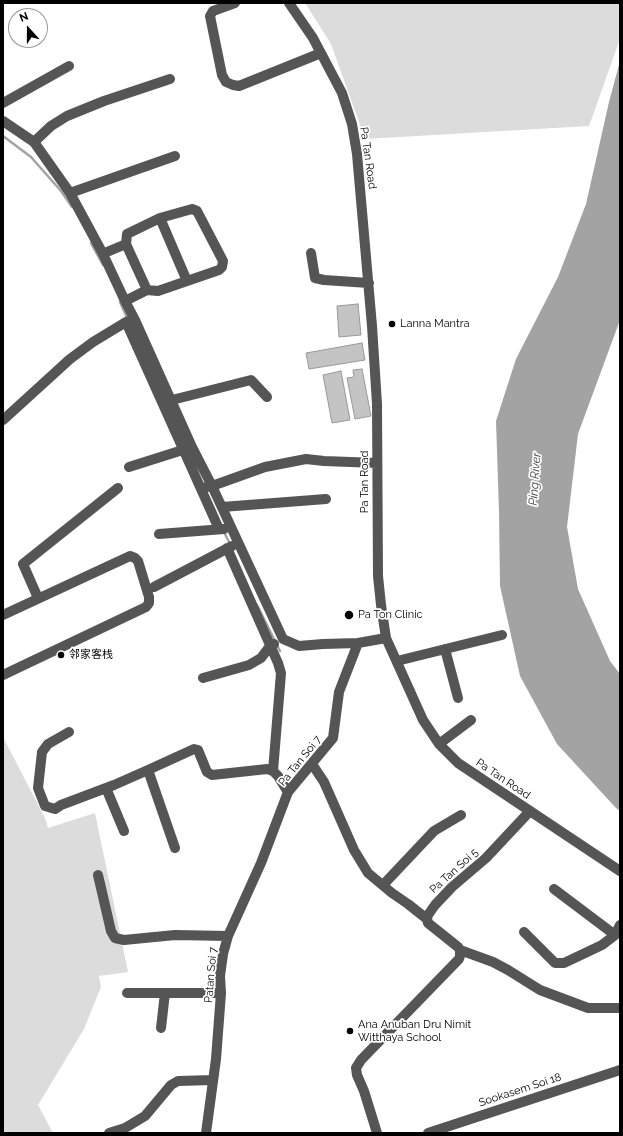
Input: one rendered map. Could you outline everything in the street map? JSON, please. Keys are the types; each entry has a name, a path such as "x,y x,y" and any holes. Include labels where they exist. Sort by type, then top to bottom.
{"street":[{"path":"235,3 213,11 210,16 222,75 226,82 240,86 321,53"},
{"name":"Pa Tan Road","path":"289,3 313,38 342,93 352,124 357,154 369,283 377,404 378,576 386,638 423,720 439,744 458,763 620,871"},
{"path":"3,103 68,66"},
{"path":"34,142 50,126 67,116 170,79"},
{"path":"3,120 34,142 70,193 103,254 125,301 131,321 188,448 200,487 219,529"},
{"path":"70,193 174,156"},
{"path":"125,301 147,290 158,291 219,270 222,267 223,261 198,211 192,209 160,218 127,234 126,244 147,290"},
{"path":"160,218 188,281"},
{"path":"107,252 126,244"},
{"path":"311,253 315,278 369,283"},
{"path":"3,420 70,359 93,342 131,321"},
{"path":"168,402 251,380 267,397"},
{"path":"128,467 188,448"},
{"path":"188,448 212,486 283,639 299,646 358,643 386,638"},
{"path":"200,487 212,486 265,466 306,458 324,461 377,462"},
{"path":"38,598 23,564 118,488"},
{"path":"222,507 326,499"},
{"path":"159,534 232,528"},
{"path":"154,587 238,543"},
{"path":"227,548 278,663 281,673 273,771"},
{"path":"3,615 130,556 138,561 150,597 150,603 146,607 3,675"},
{"path":"243,585 255,578"},
{"path":"397,661 502,635"},
{"path":"203,678 249,665 261,658 270,646 283,639"},
{"name":"Pa Tan Soi 7","path":"288,792 333,738 339,692 358,643"},
{"path":"446,649 458,698"},
{"path":"439,744 471,720"},
{"path":"69,732 48,744 42,752 38,788 45,806 55,809 61,805 106,788 194,749 198,750 207,772 212,775 267,769 273,771 278,776 288,792"},
{"path":"312,764 324,782 354,850 368,872 392,893 427,919 428,923 459,948 493,962 540,990 588,1008 620,1008"},
{"path":"148,770 175,848"},
{"path":"106,788 124,831"},
{"name":"Patan Soi 7","path":"206,1133 216,1059 221,993 220,976 223,954 228,936 261,863 288,792"},
{"name":"Pa Tan Soi 5","path":"427,919 429,913 435,905 452,887 486,858 530,812"},
{"path":"383,884 434,830 460,814"},
{"path":"98,875 111,931 115,938 124,940 175,935 228,936"},
{"path":"554,889 615,935"},
{"path":"524,932 555,963 564,964 602,945 615,935 620,925"},
{"path":"378,1133 357,1075 356,1068 361,1060 459,959 459,948"},
{"path":"127,993 221,993"},
{"path":"161,1028 165,993"},
{"name":"Sookasem Soi 18","path":"428,1133 620,1070"},
{"path":"109,1133 125,1128 146,1116 170,1085 178,1081 213,1080"}],"shaded area":[{"path":"305,3 620,3 620,39 589,126 365,139 331,44"},
{"path":"3,737 45,818 48,828 95,813 128,972 99,976 101,987 84,1029 38,1105 53,1133 3,1133"}],"water":[{"name":"Ping River","path":"620,61 620,320 578,434 567,527 578,589 610,661 620,674 620,811 557,744 520,676 500,586 496,421 516,359 558,277 586,204 609,102"}],"building":[{"path":"358,304 361,335 339,337 337,306"},
{"path":"362,343 365,360 309,369 306,353"},
{"path":"362,369 371,416 355,419 347,378 354,377 353,370"},
{"path":"341,371 350,420 332,423 323,375"}],"waterway":[{"path":"3,136 31,157 61,191 72,207"},
{"path":"91,243 103,265"},
{"path":"120,302 128,320"},
{"path":"224,532 230,544"},
{"path":"257,605 280,651"}],"place":[{"name":"Lanna Mantra","path":"392,324"},
{"name":"Pa Ton Clinic","path":"349,615"},
{"name":"邻家客栈","path":"61,655"},
{"name":"Ana Anuban Dru Nimit Witthaya School","path":"350,1031"}]}
